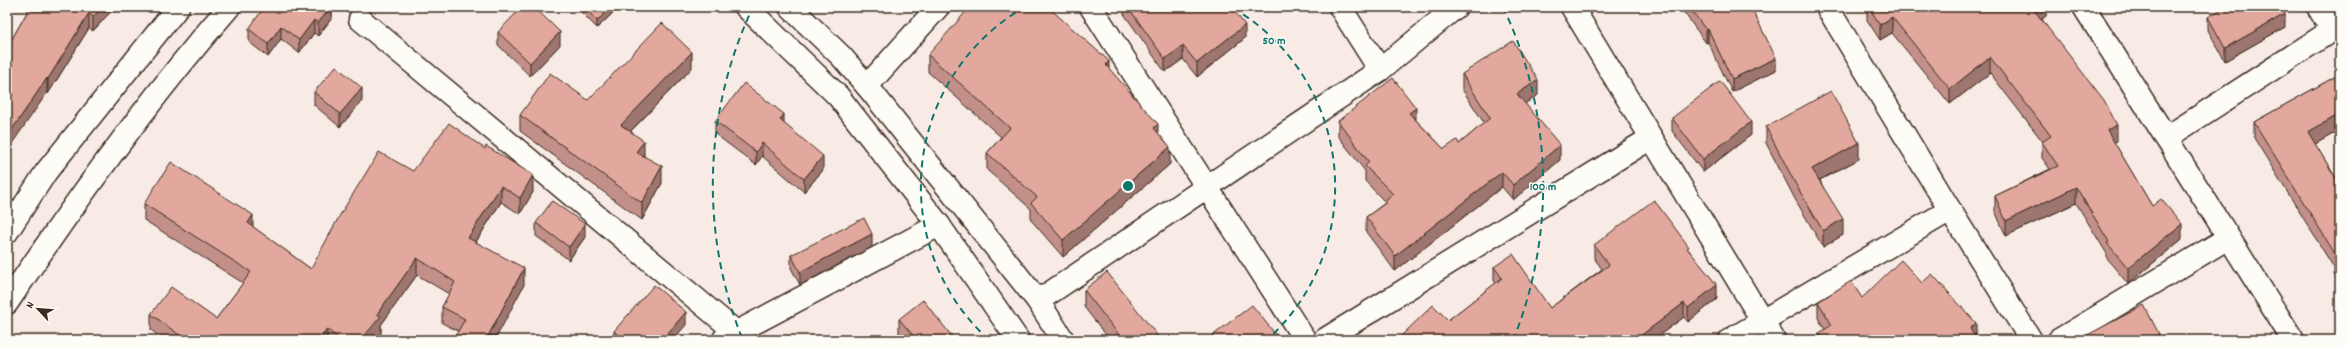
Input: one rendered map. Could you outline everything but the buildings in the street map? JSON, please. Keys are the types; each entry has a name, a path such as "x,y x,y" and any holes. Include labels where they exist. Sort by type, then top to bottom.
{"main road":[{"path":"7,232 46,172 178,7"},
{"path":"7,303 60,225 177,67 229,7"},
{"path":"746,7 838,96 939,225 1018,340"},
{"path":"790,7 841,56 867,86 1038,301 1063,340"},
{"path":"867,86 938,7"},
{"path":"1091,7 1305,340"},
{"path":"1340,7 1380,70"},
{"path":"1038,301 1380,70 1456,7"},
{"path":"1572,7 1761,321 1774,340"},
{"path":"1828,7 1950,210 2032,340"},
{"path":"2084,7 2293,340"},
{"path":"2166,138 2336,27 2318,7"},
{"path":"360,19 729,336 939,225"},
{"path":"1324,340 1651,138"},
{"path":"1730,340 1950,210"},
{"path":"2060,340 2228,238"}]}
